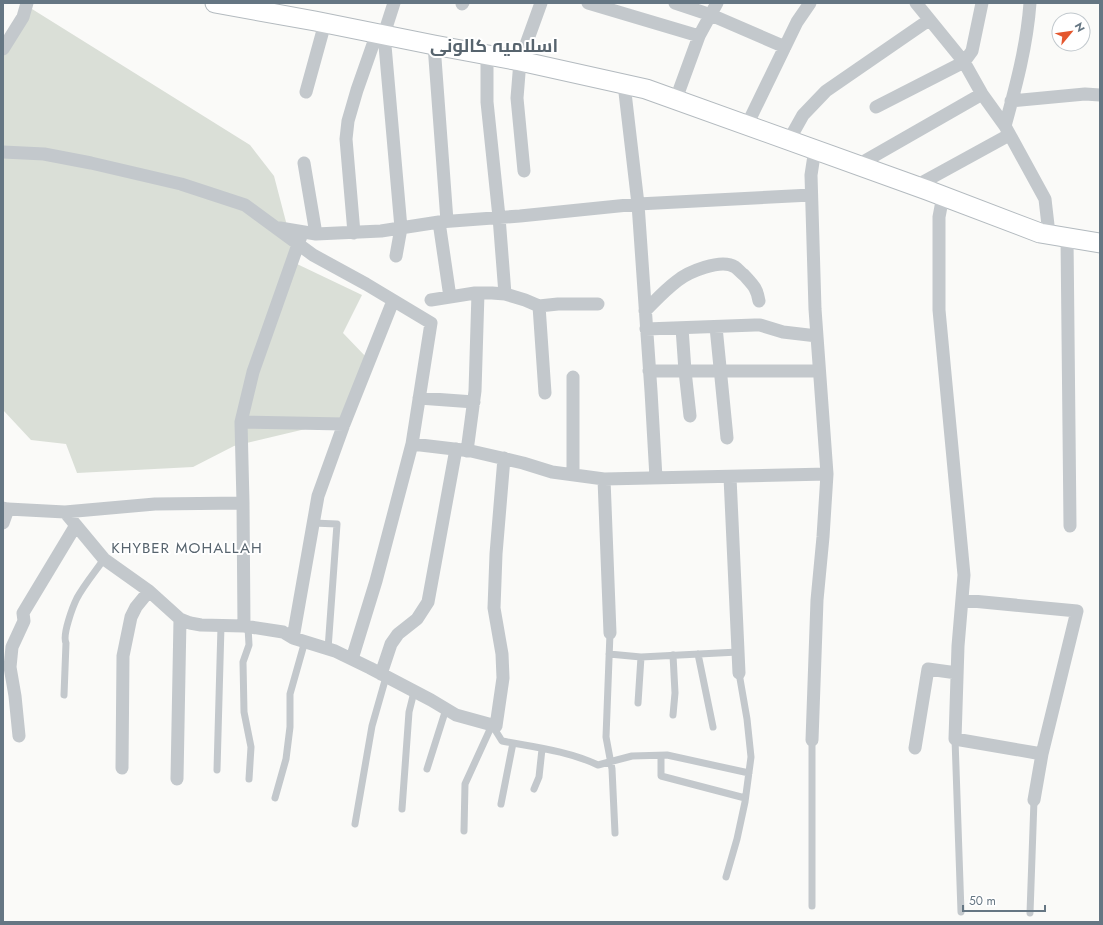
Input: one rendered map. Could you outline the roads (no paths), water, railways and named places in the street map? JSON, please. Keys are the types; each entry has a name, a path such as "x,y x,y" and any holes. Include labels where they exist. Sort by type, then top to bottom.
{"street":[{"path":"3,49 23,17 27,3"},
{"path":"216,3 487,54 646,89 944,196 1040,233 1100,243"},
{"path":"354,232 346,139 348,121 357,90 394,3"},
{"path":"524,171 517,98 520,61 541,3"},
{"path":"588,3 700,36"},
{"path":"675,3 714,9 785,47"},
{"path":"747,125 797,22 810,3"},
{"path":"916,3 964,62 982,94 1007,130 1045,199 1058,236 1070,526"},
{"path":"876,107 964,62 972,51 982,3"},
{"path":"1007,130 1011,101 1019,70 1029,17 1030,3"},
{"path":"676,99 700,36 714,9"},
{"path":"789,140 803,115 826,91 929,20"},
{"path":"306,92 325,23"},
{"path":"380,34 401,228 396,256"},
{"path":"434,45 443,221 450,297"},
{"path":"487,54 487,102 499,217 505,294"},
{"path":"624,84 638,204 656,478"},
{"path":"858,165 982,94"},
{"path":"1011,101 1085,94 1100,95"},
{"path":"916,186 1007,130"},
{"path":"812,740 817,600 827,474 819,371 811,195 811,175 815,149"},
{"path":"3,152 52,156 90,163 181,184 245,204 277,227 300,238 313,255 431,323 412,444 376,581 352,659"},
{"path":"304,163 316,234"},
{"path":"300,238 316,234 381,231 443,221 638,204 811,195"},
{"path":"944,196 939,217 939,310 964,575 958,646 955,739 1042,754"},
{"path":"246,627 241,422 252,372 300,238"},
{"path":"645,311 683,276 699,269 727,264 734,266 751,283 757,291 759,301"},
{"path":"383,675 391,644 398,634 417,619 428,602 461,450 474,402 478,293"},
{"path":"431,300 478,293 505,294 539,306 558,304 598,304"},
{"path":"299,640 313,523 318,496 344,424 393,301"},
{"path":"539,306 545,393"},
{"path":"646,329 755,325 783,332 817,336"},
{"path":"716,327 726,438"},
{"path":"682,328 690,416"},
{"path":"650,371 819,371"},
{"path":"573,377 573,475"},
{"path":"419,398 474,402"},
{"path":"241,422 344,424"},
{"path":"412,444 461,450 504,458 552,472 604,479 827,474"},
{"path":"65,512 104,559 149,591 180,619 201,625 246,627 283,632 299,640 328,649 352,659 456,715 496,726 503,678 502,654 494,608 496,554 504,458"},
{"path":"730,477 739,673"},
{"path":"604,479 610,633"},
{"path":"3,522 6,508 65,512 154,504 243,503"},
{"path":"19,736 15,696 10,667 12,647 24,621 23,613 76,525"},
{"path":"122,768 123,656 131,617 136,607 149,591"},
{"path":"962,600 1077,611 1042,754 1034,800"},
{"path":"177,779 180,619"},
{"path":"915,748 928,669 957,673"}],"lane":[{"path":"313,523 337,524 328,649"},
{"path":"64,695 66,643 64,640 66,626 77,598 104,559"},
{"path":"217,770 221,626"},
{"path":"246,627 249,645 243,662 244,712 251,747 249,779"},
{"path":"610,633 606,737 611,762 615,833"},
{"path":"275,798 286,759 290,727 290,694 299,640"},
{"path":"609,654 641,657 738,652"},
{"path":"698,654 713,727"},
{"path":"672,715 675,693 673,655"},
{"path":"638,703 641,657"},
{"path":"726,876 737,838 751,757 747,718 739,673"},
{"path":"355,824 372,726 383,675"},
{"path":"402,809 409,712 414,692"},
{"path":"427,769 446,709"},
{"path":"492,725 502,741 558,752 598,765 632,756 667,755 749,773"},
{"path":"464,831 465,784 492,725"},
{"path":"955,739 961,912"},
{"path":"812,740 812,906"},
{"path":"501,804 513,743"},
{"path":"534,789 539,777 542,749"},
{"path":"661,756 661,776 745,798"},
{"path":"1030,913 1034,800"}],"district":[{"name":"اسلامیہ کالونی","path":"494,46"},
{"name":"KHYBER MOHALLAH","path":"187,548"}]}
